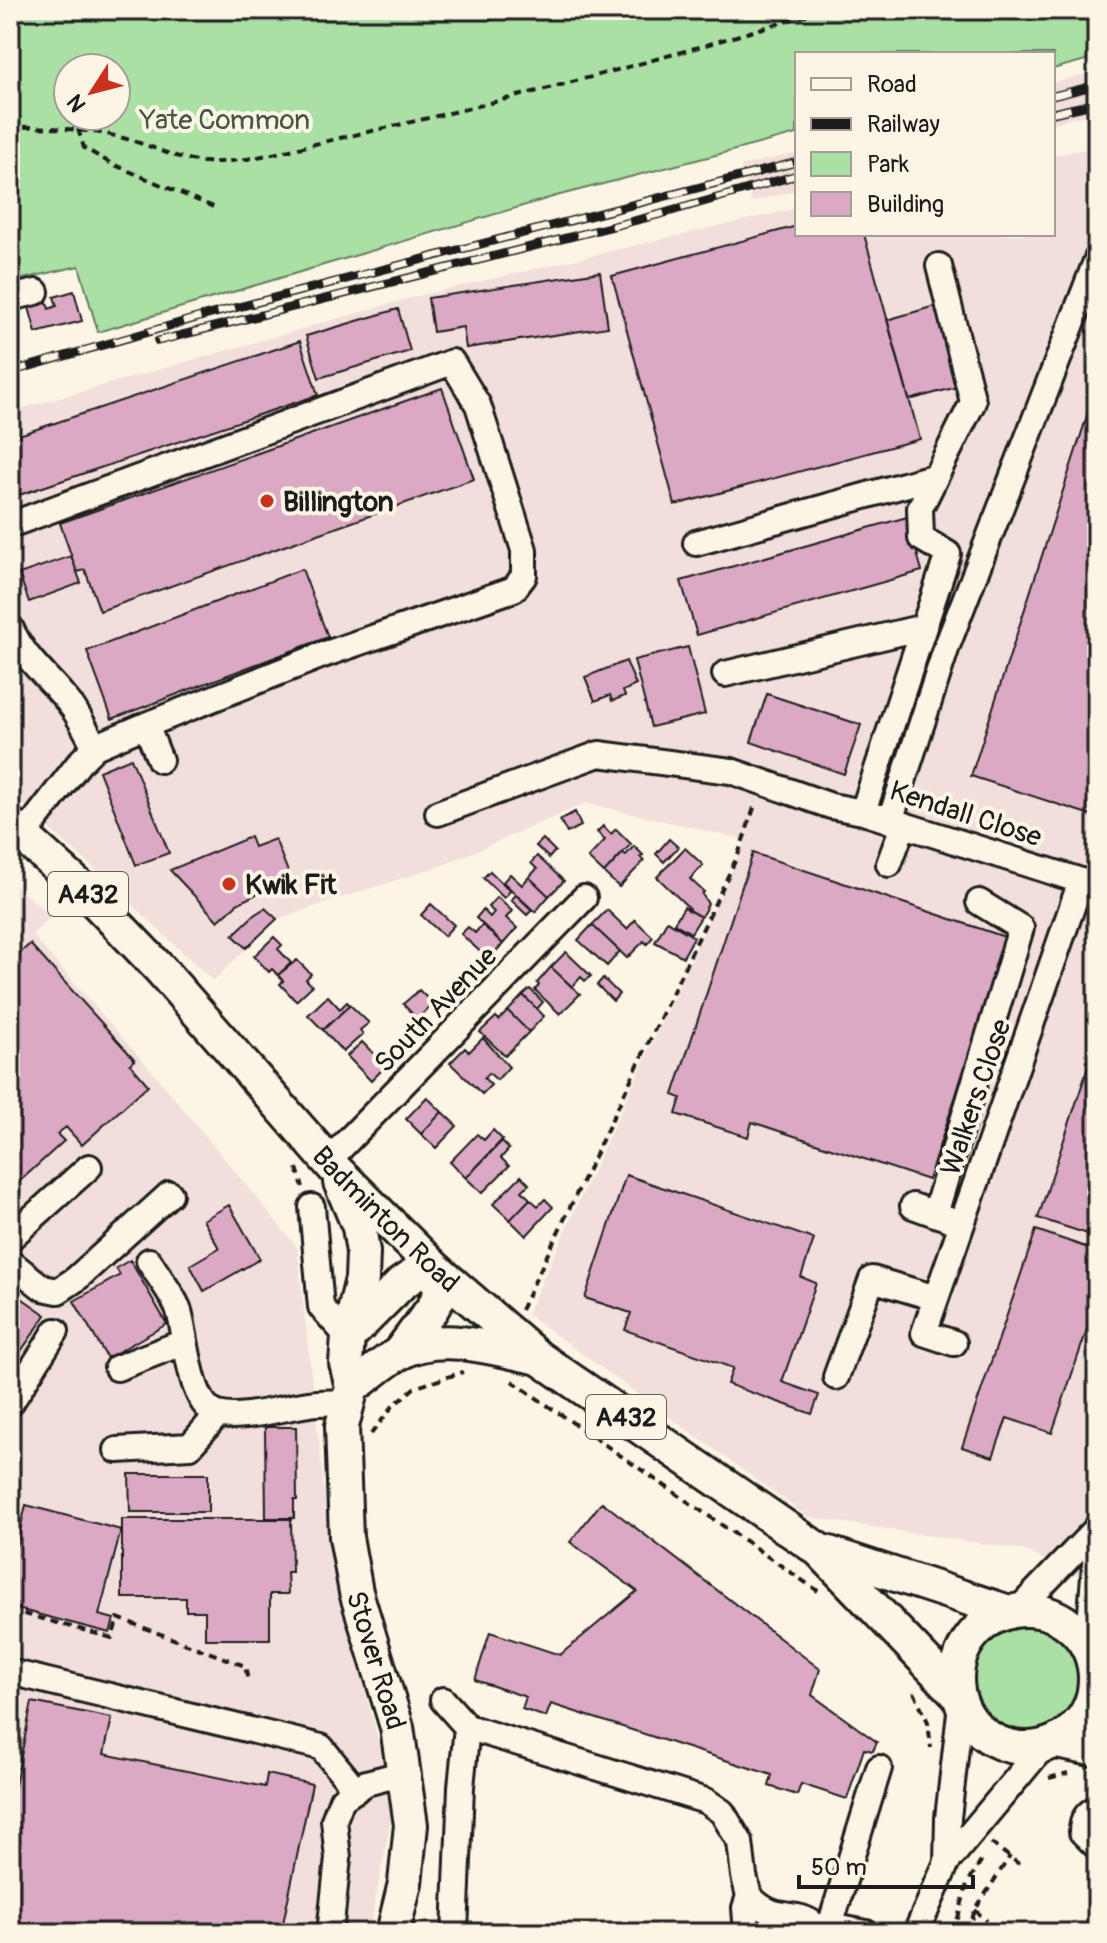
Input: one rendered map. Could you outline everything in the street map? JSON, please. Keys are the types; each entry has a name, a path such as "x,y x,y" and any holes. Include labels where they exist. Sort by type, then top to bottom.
{"main road":[{"name":"Badminton Road","path":"17,830 88,894 160,969 331,1164 438,1271 539,1358 819,1550 960,1700"},
{"name":"Stover Road","path":"331,1164 359,1227 363,1252 362,1279 348,1337 346,1363 349,1395 342,1426 346,1537 356,1592 397,1727 411,1825 405,1883 393,1933"},
{"path":"348,1337 402,1283 417,1273 438,1271 440,1295 432,1309 399,1353 349,1395"},
{"path":"399,1353 428,1345 466,1343 539,1358"},
{"name":"Badminton Road","path":"819,1550 1014,1611"},
{"path":"1049,1745 1071,1733 1091,1706 1095,1682 1092,1655 1066,1622 1052,1614 1014,1611 982,1625 971,1637 958,1664 960,1700 971,1722 985,1736 1012,1747 1049,1745 1097,1750"}],"street":[{"path":"889,864 896,823 947,646 1097,259"},
{"path":"863,812 948,554 921,538 920,508 973,402 939,266"},
{"path":"10,298 36,292"},
{"path":"10,525 452,362 478,405 524,550 524,576 514,589 320,656 95,747 17,830"},
{"path":"696,543 936,476"},
{"path":"10,627 20,649 73,708 95,747"},
{"path":"725,674 924,627"},
{"path":"146,725 160,760"},
{"name":"Kendall Close","path":"438,813 599,754 731,771 831,806 863,812 1089,883"},
{"name":"Walkers Close","path":"954,1343 924,1333 1089,883"},
{"name":"South Avenue","path":"331,1164 584,898"},
{"path":"963,1224 924,1210 1021,928 979,902"},
{"path":"10,1238 89,1167"},
{"path":"10,1262 43,1288 58,1291 76,1279 170,1194"},
{"path":"312,1207 321,1307 348,1337"},
{"path":"149,1261 178,1309 201,1400 218,1414 237,1415 349,1395"},
{"path":"836,1377 872,1279 936,1298"},
{"path":"10,1404 56,1331"},
{"path":"117,1368 184,1342"},
{"path":"117,1450 190,1446 218,1414"},
{"path":"1014,1611 1097,1528"},
{"path":"1092,1655 1097,1541"},
{"path":"10,1672 321,1747 356,1790"},
{"path":"443,1700 467,1727 706,1801 722,1812 740,1842 749,1896 745,1908 747,1933"},
{"path":"947,1862 948,1818 960,1700"},
{"path":"455,1933 461,1787 467,1727"},
{"path":"916,1933 947,1862 1049,1745"},
{"path":"817,1928 879,1768"},
{"path":"330,1933 338,1858 334,1820 342,1799 366,1783 405,1773"},
{"path":"1097,1808 1082,1822 1082,1832 1097,1847"},
{"path":"749,1896 768,1912 782,1917 806,1917 817,1928 866,1933"}],"path":[{"path":"92,132 129,140 175,157 207,163 252,157 506,99 822,10"},
{"path":"10,126 52,128"},
{"path":"79,132 84,148 110,163 218,209"},
{"path":"510,1333 738,855 757,799"},
{"path":"365,1445 393,1406 414,1388 472,1369"},
{"path":"511,1380 827,1599"},
{"path":"10,1610 112,1638 118,1618 245,1666 248,1681"},
{"path":"912,1688 928,1722 931,1753"},
{"path":"1044,1781 1072,1772"},
{"path":"954,1933 967,1884 1000,1833"},
{"path":"986,1840 1019,1864"},
{"path":"968,1933 975,1910 1010,1856"},
{"path":"975,1910 987,1921"}],"shaded area":[{"path":"1097,71 1097,112 1055,122 1055,82"},
{"path":"1097,147 1097,1585 1023,1550 808,1517 527,1314 746,840 586,803 448,863 277,919 213,981 10,793 10,412 414,297 795,208 795,236 1055,236 1055,156"},
{"path":"795,153 795,191 752,202 741,166"},
{"path":"10,881 51,916 32,935 157,1077 297,1247 333,1568 381,1751 391,1819 369,1933 10,1933"}],"green space":[{"name":"Yate Common","path":"10,10 1097,10 1097,57 1055,68 1055,52 795,52 795,135 556,196 98,332 79,266 10,282"},
{"path":"1027,1626 1047,1630 1064,1642 1076,1659 1080,1679 1076,1699 1064,1716 1047,1728 1027,1732 1007,1728 990,1716 978,1699 974,1679 978,1659 990,1642 1007,1630"}],"building":[{"path":"795,227 795,236 865,236 920,439 675,505 612,276"},
{"path":"600,272 608,327 466,348 463,327 433,332 428,298"},
{"path":"74,291 82,321 36,333 29,307 47,302 49,309 57,306 54,297"},
{"path":"935,306 957,387 909,400 887,320"},
{"path":"398,309 410,351 319,378 306,336"},
{"name":"Billington","path":"300,341 318,395 10,498 10,438"},
{"path":"1097,385 1097,817 971,776"},
{"name":"Billington","path":"442,388 474,479 100,611 85,570 77,572 60,523"},
{"path":"907,517 922,571 697,635 681,581"},
{"path":"71,556 81,583 29,602 19,574"},
{"name":"Billington","path":"302,569 328,637 112,719 87,651"},
{"path":"688,647 705,714 651,727 634,660"},
{"path":"626,661 636,685 623,691 625,696 612,701 610,695 595,701 585,677"},
{"path":"767,694 861,725 844,774 751,742"},
{"path":"131,758 169,853 136,865 99,771"},
{"path":"575,812 581,826 567,833 560,820"},
{"path":"603,826 611,834 616,829 631,844 604,873 588,858 605,840 597,832"},
{"name":"Kwik Fit","path":"250,837 254,847 275,839 290,877 237,904 218,921 170,870"},
{"path":"543,839 555,851 549,858 536,846"},
{"path":"669,839 678,847 664,862 656,854"},
{"path":"634,846 643,855 640,857 644,861 619,887 604,873"},
{"path":"685,848 703,865 690,879 704,892 702,894 708,904 701,917 688,910 657,877"},
{"path":"753,853 1008,938 928,1180 752,1122 748,1137 676,1114 681,1098 673,1095"},
{"path":"537,856 564,881 549,896 529,877 537,869 531,863"},
{"path":"490,871 510,891 504,898 483,878"},
{"path":"510,874 522,885 529,877 549,896 535,912 503,882"},
{"path":"516,895 532,910 527,915 511,900"},
{"path":"497,897 512,911 506,918 517,928 503,944 476,918 483,910 490,917 494,912 488,907"},
{"path":"431,904 454,925 444,936 421,915"},
{"path":"684,907 701,917 691,933 674,923"},
{"path":"265,908 277,919 246,948 233,935"},
{"path":"607,910 627,929 635,920 653,937 647,944 644,941 627,958 592,925"},
{"path":"667,921 694,937 683,957 655,942"},
{"path":"482,925 503,944 488,959 461,934 468,927 475,933"},
{"path":"592,925 620,951 607,966 578,940"},
{"path":"274,937 282,945 278,949 291,963 278,975 272,969 269,972 254,956"},
{"path":"30,944 135,1060 130,1064 148,1085 82,1145 66,1127 57,1134 64,1141 21,1180 13,1172 10,1175 10,962"},
{"path":"566,952 591,976 585,981 581,977 572,987 551,967"},
{"path":"297,960 311,974 306,979 312,986 296,1001 280,984 283,981 278,975"},
{"path":"551,967 580,994 560,1014 535,990"},
{"path":"603,978 619,994 613,1001 597,985"},
{"path":"530,989 543,1002 537,1009 523,995"},
{"path":"419,990 433,1004 417,1019 403,1004"},
{"path":"523,995 544,1016 529,1032 508,1011"},
{"path":"328,996 340,1009 347,1002 350,1005 323,1030 308,1015"},
{"path":"350,1005 369,1023 360,1030 363,1034 343,1052 323,1030"},
{"path":"508,1011 529,1032 505,1056 480,1032"},
{"path":"483,1038 509,1067 497,1080 489,1073 484,1078 491,1085 482,1094 450,1063 465,1048 469,1052"},
{"path":"1097,1040 1097,1237 1038,1218"},
{"path":"362,1042 386,1066 371,1081 347,1056"},
{"path":"427,1097 442,1112 421,1134 406,1119"},
{"path":"442,1112 457,1126 436,1148 421,1134"},
{"path":"493,1130 503,1140 466,1178 450,1162 477,1134 484,1140"},
{"path":"501,1141 509,1149 501,1158 509,1166 482,1193 466,1178"},
{"path":"626,1175 814,1239 801,1277 816,1283 782,1382 819,1395 812,1414 727,1384 733,1368 625,1330 631,1313 585,1298"},
{"path":"521,1176 529,1184 522,1191 530,1199 510,1220 493,1204"},
{"path":"530,1199 538,1206 545,1199 553,1207 526,1236 510,1220"},
{"path":"229,1205 260,1259 204,1291 190,1265 219,1248 203,1220"},
{"path":"1036,1230 1097,1251 1097,1300 1052,1433 1007,1418 993,1457 962,1447"},
{"path":"130,1260 167,1324 107,1358 74,1301 120,1275 116,1268"},
{"path":"10,1290 46,1315 10,1367"},
{"path":"265,1427 296,1427 297,1500 294,1500 294,1518 266,1518"},
{"path":"129,1474 208,1474 208,1512 130,1512"},
{"path":"602,1502 820,1669 812,1695 877,1742 873,1751 864,1749 847,1799 801,1784 797,1795 769,1786 772,1775 551,1704 546,1717 522,1709 526,1697 475,1680 490,1632 560,1655 637,1591 570,1542"},
{"path":"26,1505 121,1530 99,1615 114,1619 110,1633 10,1607 10,1553 14,1554"},
{"path":"122,1519 291,1519 292,1572 287,1572 288,1594 270,1594 270,1639 205,1639 205,1611 186,1611 186,1598 122,1598"},
{"path":"32,1702 112,1718 104,1754 265,1787 267,1774 312,1784 281,1933 10,1933 10,1810"}],"railway":[{"path":"1055,96 1097,85"},
{"path":"1055,113 1097,103"},
{"path":"10,372 200,317 795,163"},
{"path":"158,341 661,214 795,176"}],"place":[{"name":"Billington","path":"267,501"},
{"name":"Kwik Fit","path":"229,884"}]}
